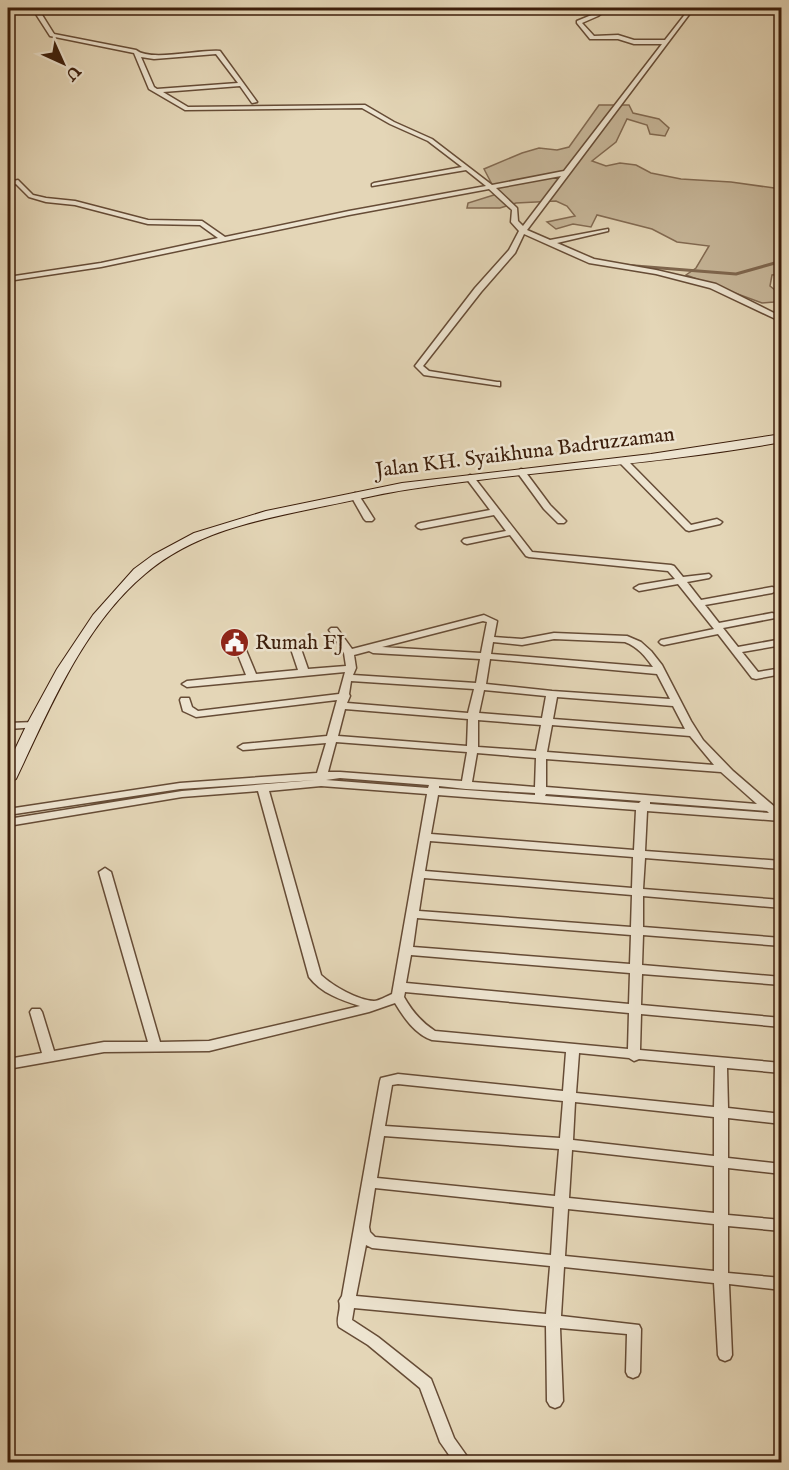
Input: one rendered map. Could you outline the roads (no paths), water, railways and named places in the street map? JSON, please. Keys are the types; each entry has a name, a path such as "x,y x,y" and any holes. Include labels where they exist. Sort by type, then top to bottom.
{"main road":[{"name":"Jalan KH. Syaikhuna Badruzzaman","path":"8,779 80,640 117,594 159,557 181,544 224,526 355,496 470,478 689,454 782,438"}],"street":[{"path":"8,8 19,8"},
{"path":"34,9 57,8"},
{"path":"602,8 604,9 597,15 579,22 594,39 618,37 634,42 667,42"},
{"path":"497,384 427,373 419,366 478,290 512,251 524,231 692,8"},
{"path":"34,9 52,35 78,42 121,47 139,55 154,57 218,52 254,102"},
{"path":"139,55 148,84 155,91 187,109 363,106 392,123 426,137 467,168 515,209 514,222 524,231 604,265 656,272 712,286 782,320"},
{"path":"155,91 242,84"},
{"path":"239,108 254,102 272,100"},
{"path":"374,185 467,168"},
{"path":"8,279 101,265 350,213 567,173"},
{"path":"8,184 18,182 31,196 75,203 148,222 202,223 223,239"},
{"path":"550,242 606,230"},
{"path":"624,462 688,528 717,522"},
{"path":"521,472 547,507 561,521"},
{"path":"470,478 529,554 671,568 756,676 782,671"},
{"path":"355,496 369,519"},
{"path":"421,526 496,512"},
{"path":"467,541 513,532"},
{"path":"639,588 706,576"},
{"path":"699,603 772,590"},
{"path":"664,642 772,616"},
{"path":"349,653 484,618 492,621 473,715 472,750 466,786"},
{"path":"321,779 351,668 349,653 334,630"},
{"path":"488,639 522,642 554,636 627,639 640,644 660,671 692,733 726,769 781,818"},
{"path":"736,650 782,642"},
{"path":"294,644 304,672"},
{"path":"241,650 252,676"},
{"path":"360,650 485,656 660,671"},
{"path":"187,684 351,668"},
{"path":"347,678 480,686 676,703"},
{"path":"540,796 541,755 552,694"},
{"path":"185,700 187,709 196,714 343,701 547,722 692,733"},
{"path":"8,726 35,724"},
{"path":"243,747 333,739 726,769"},
{"path":"8,823 182,794 262,789 321,779"},
{"path":"8,812 153,790 321,779 644,804 781,818"},
{"path":"434,787 466,786 540,796"},
{"path":"434,787 399,992 411,1018 432,1035 573,1047 634,1056 782,1068"},
{"path":"262,789 315,977 326,988 343,997 375,1006"},
{"path":"644,804 770,808"},
{"path":"634,1056 637,893 644,804"},
{"path":"425,837 782,865"},
{"path":"105,872 155,1046"},
{"path":"419,874 782,904"},
{"path":"412,914 782,942"},
{"path":"405,950 782,981"},
{"path":"8,1064 104,1047 209,1046 254,1038 375,1006 399,992 782,1023"},
{"path":"36,1012 49,1056"},
{"path":"555,1401 553,1321 573,1047"},
{"path":"721,1063 721,1277 725,1355"},
{"path":"463,1462 448,1442 426,1384 373,1341 344,1323 386,1081 398,1079 782,1119"},
{"path":"377,1130 566,1144 782,1169"},
{"path":"369,1182 782,1226"},
{"path":"362,1227 364,1234 372,1242 782,1284"},
{"path":"346,1301 634,1329 633,1372"}],"waterway":[{"path":"623,265 736,274 782,261"}],"place":[{"name":"Rumah FJ","path":"234,643"}]}
